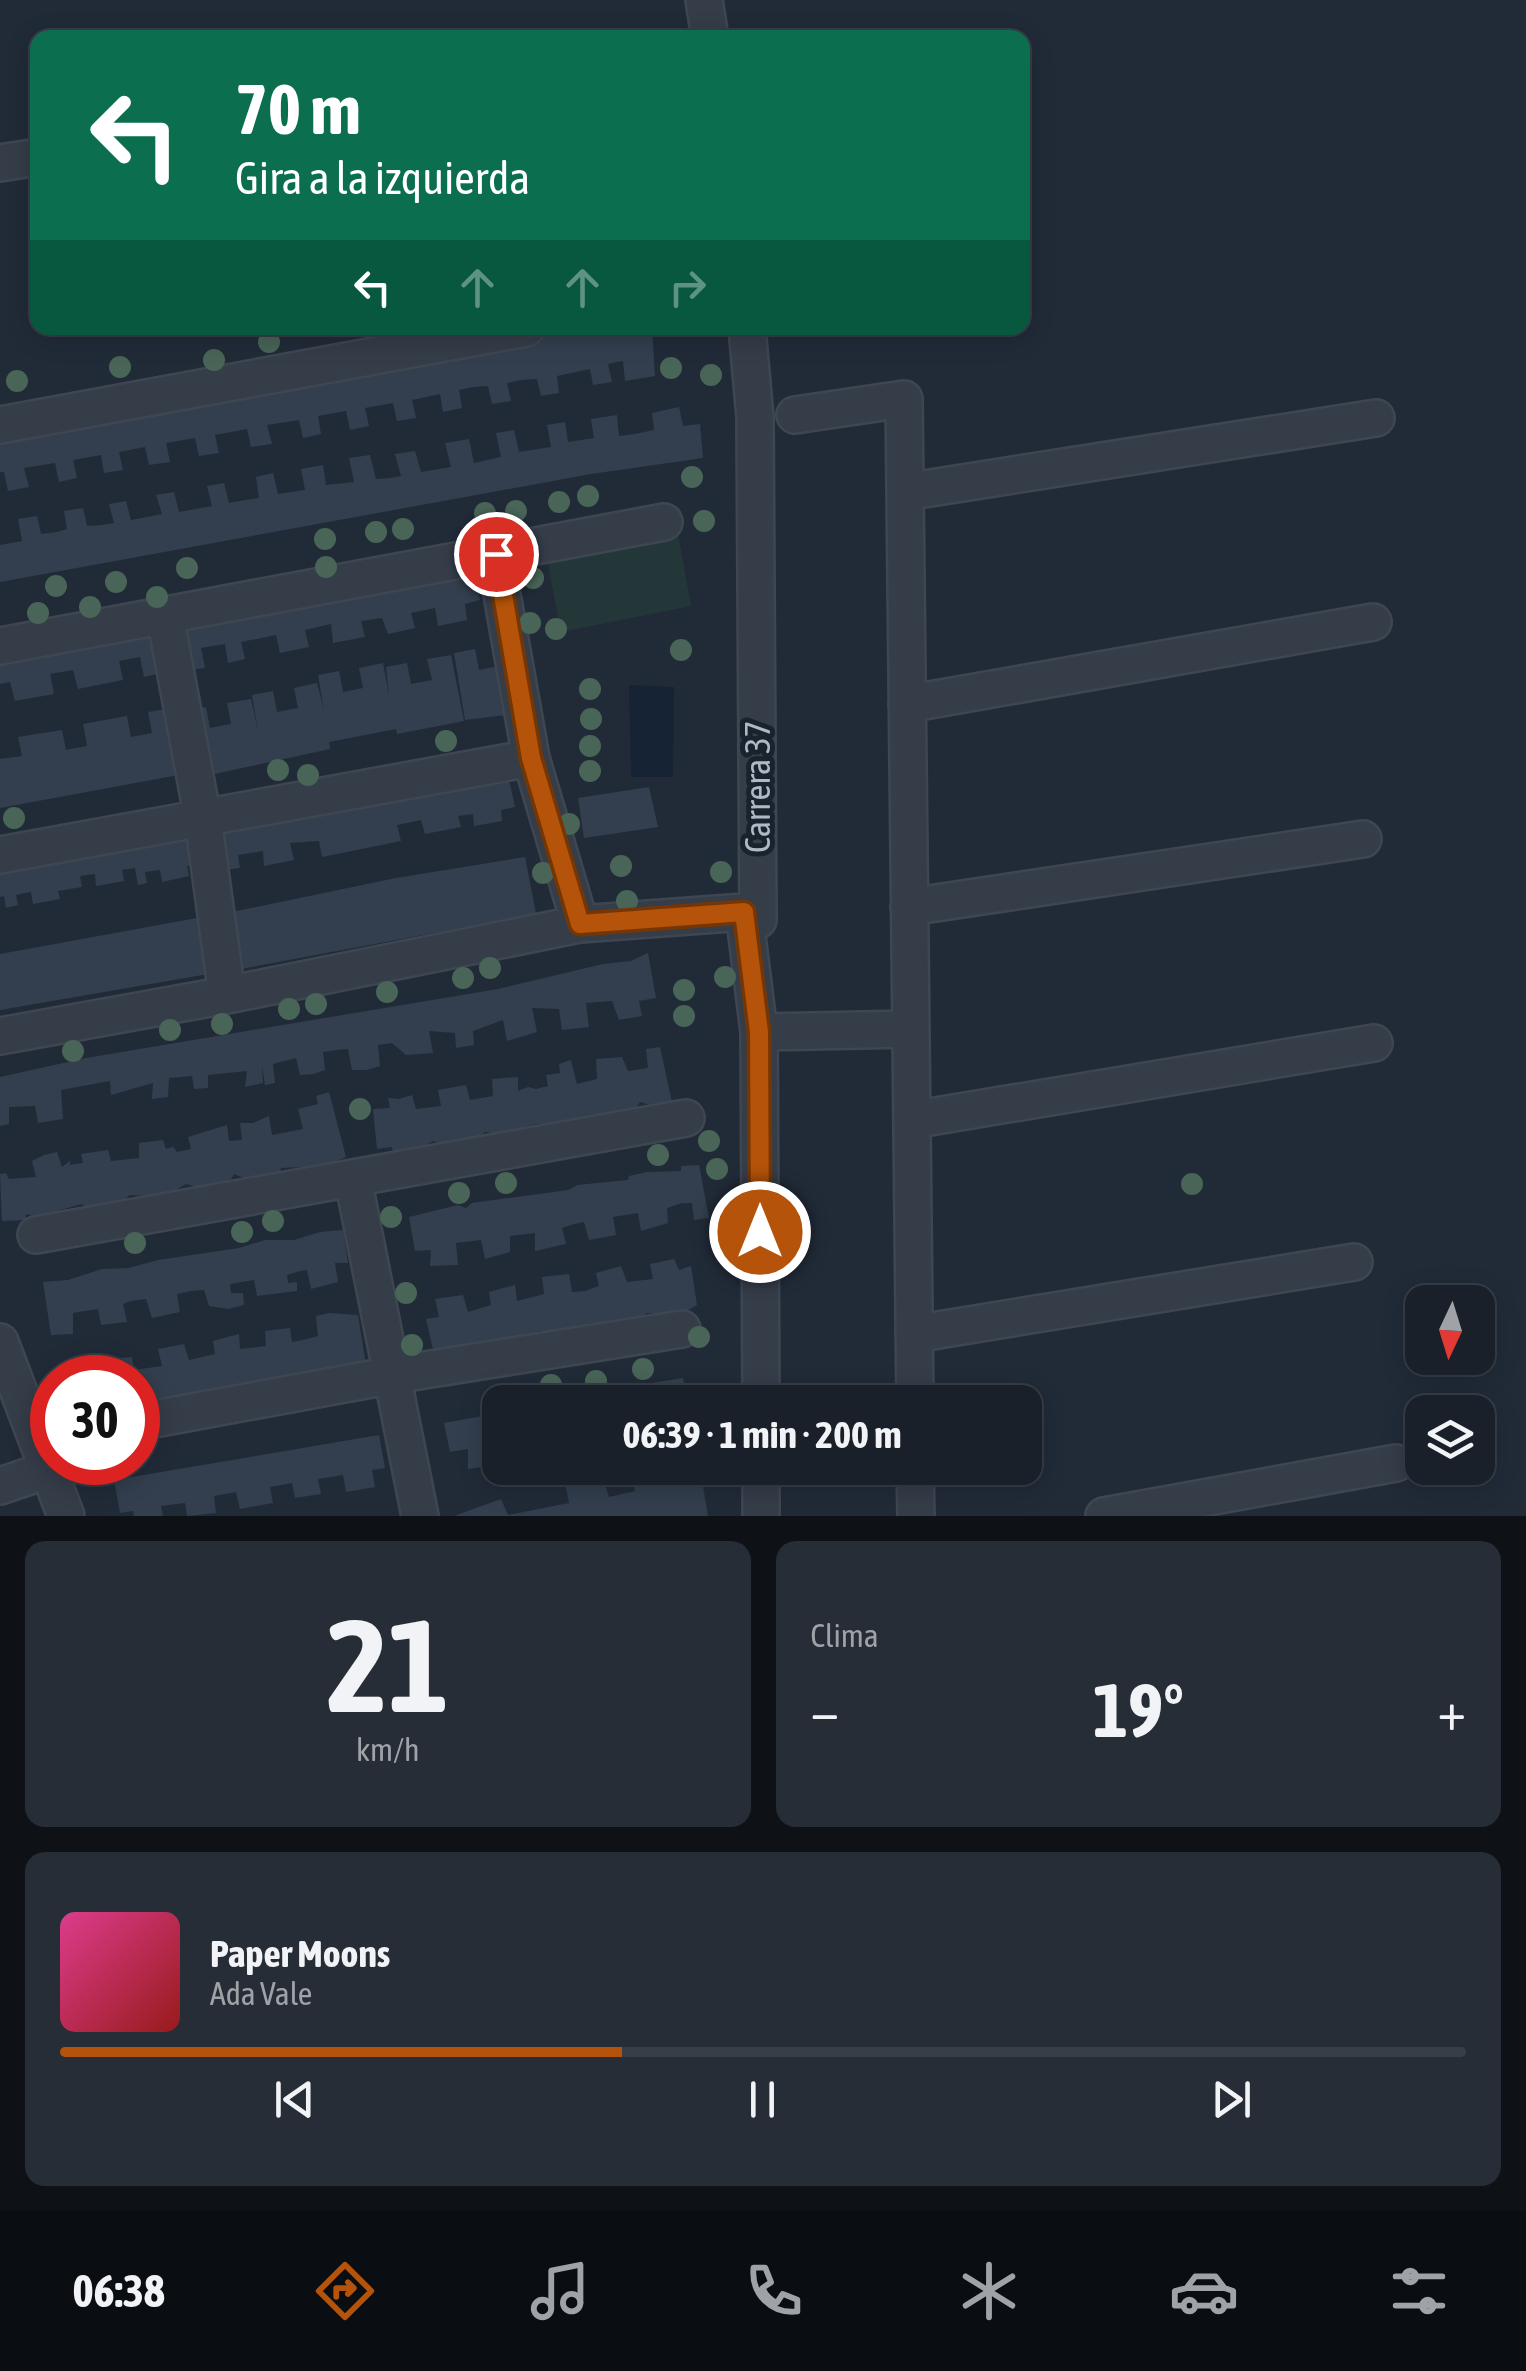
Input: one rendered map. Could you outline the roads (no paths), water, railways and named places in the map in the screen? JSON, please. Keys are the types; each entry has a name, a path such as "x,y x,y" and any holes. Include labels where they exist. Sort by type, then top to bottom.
{"street":[{"path":"704,0 709,30"},
{"path":"0,163 30,157"},
{"path":"0,425 409,338 444,335"},
{"name":"Carrera 37","path":"744,912 758,920 755,417 748,335"},
{"path":"795,415 904,400 915,1385"},
{"path":"905,492 1376,418"},
{"path":"0,646 664,522"},
{"path":"496,554 531,758 580,924"},
{"path":"165,616 203,818 226,995"},
{"path":"907,704 1373,622"},
{"path":"0,855 531,758"},
{"path":"909,908 1363,840"},
{"path":"0,1036 580,924 744,912 759,1032 761,1385"},
{"path":"759,1032 911,1030"},
{"path":"912,1120 1374,1043"},
{"path":"36,1235 686,1118"},
{"path":"352,1179 420,1516"},
{"path":"914,1334 1354,1262"},
{"path":"160,1418 393,1375 682,1330"},
{"path":"0,1342 30,1419"},
{"path":"1104,1516 1396,1463"},
{"path":"0,1486 30,1476"},
{"path":"55,1485 66,1516"},
{"path":"761,1485 762,1516"},
{"path":"916,1485 916,1516"}],"water":[{"path":"629,685 674,687 673,777 631,777"}]}
